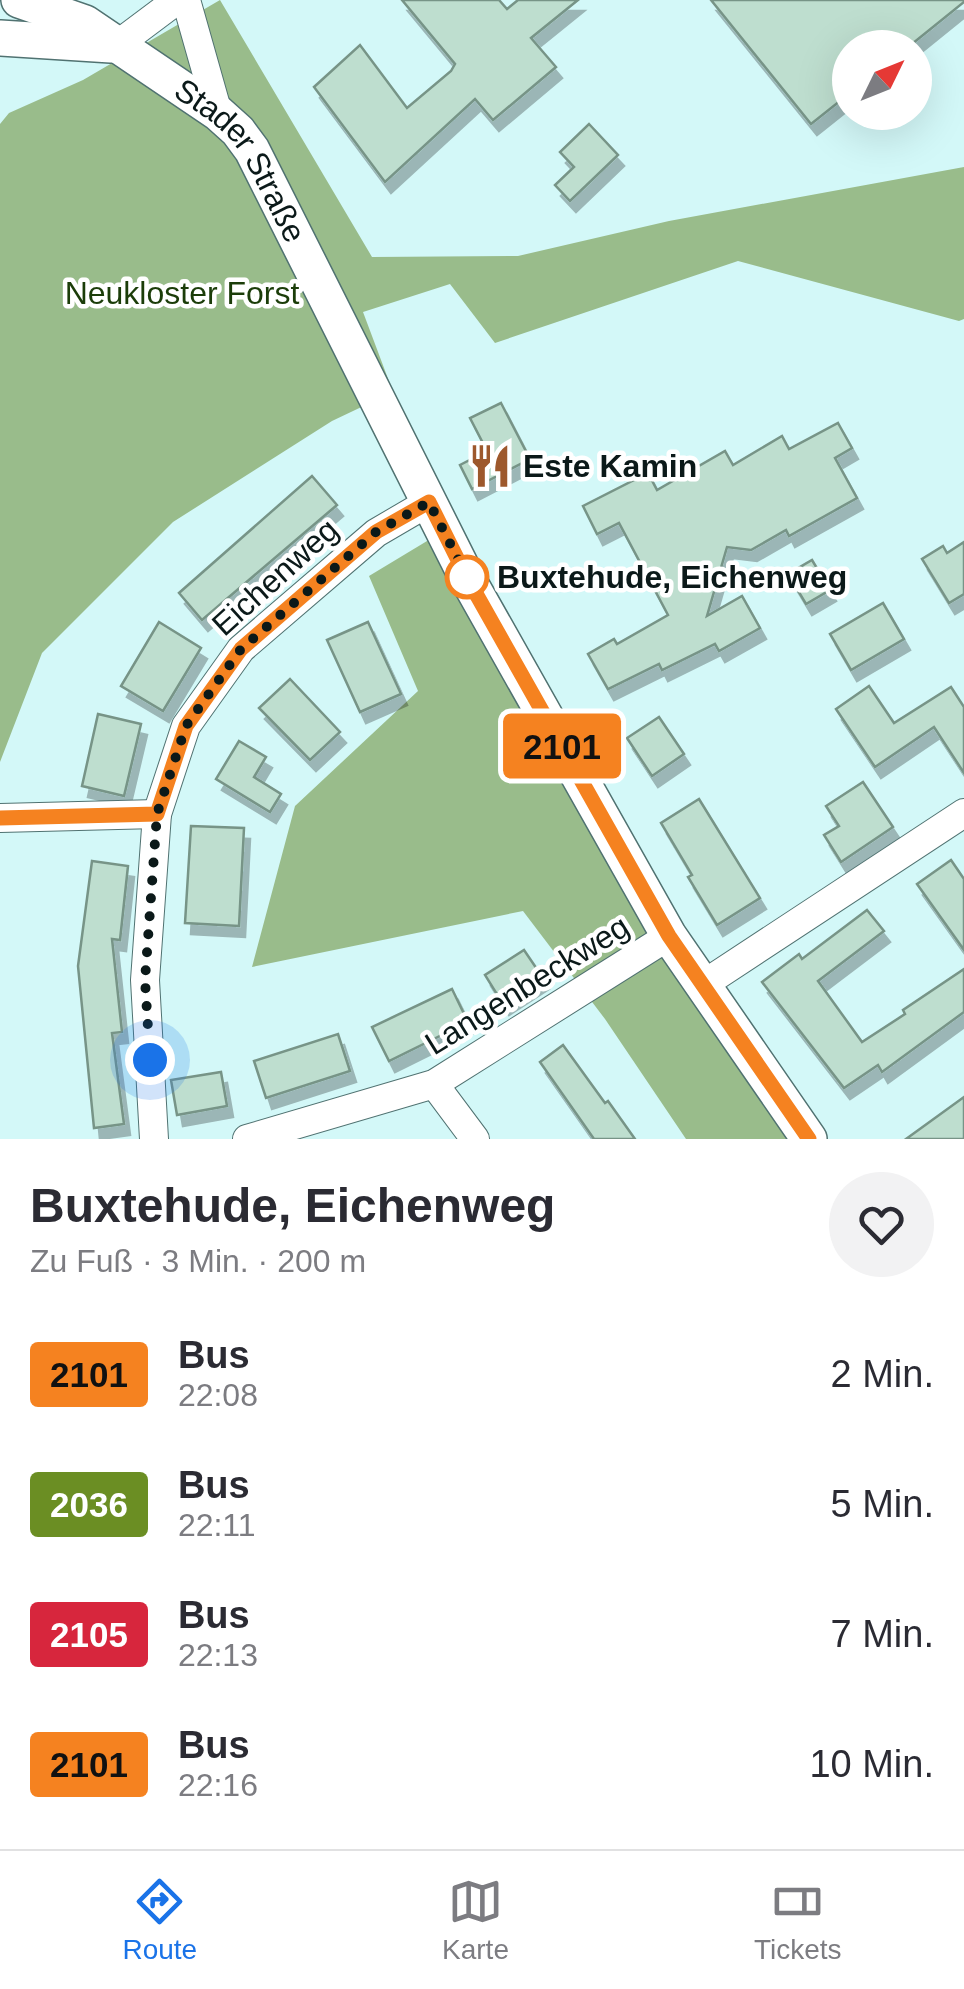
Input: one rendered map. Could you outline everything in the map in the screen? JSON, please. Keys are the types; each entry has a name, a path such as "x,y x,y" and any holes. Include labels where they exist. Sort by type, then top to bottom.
{"street":[{"name":"Stader Straße","path":"19,0 85,23 218,113 252,150 466,576 669,936 809,1139"},
{"path":"8,45 117,45 177,0"},
{"path":"186,0 218,113"},
{"name":"Eichenweg","path":"154,1139 145,980 157,814 186,726 241,649 376,532 429,502"},
{"path":"704,984 964,813"},
{"path":"0,818 157,814"},
{"name":"Langenbeckweg","path":"246,1139 434,1084 669,936"},
{"path":"434,1084 475,1139"}],"green space":[{"name":"Neukloster Forst","path":"220,0 372,257 518,256 669,221 964,167 964,319 959,321 738,261 495,343 450,284 363,312 393,392 332,421 173,522 42,653 0,762 0,124 9,113 83,80"},
{"path":"437,535 800,1139 686,1139 605,1019 523,911 252,967 295,806 418,691 369,576"}],"building":[{"path":"402,0 499,0 507,9 518,0 578,0 531,38 556,67 493,120 475,99 385,182 314,87 360,45 407,108 451,71 455,64"},
{"path":"711,0 964,0 929,30 832,30 832,107 811,124"},
{"path":"589,124 618,155 570,201 555,185 574,167 560,152"},
{"path":"501,403 530,459 472,489 460,465 487,451 470,418"},
{"path":"838,423 852,448 835,458 857,498 789,536 786,530 751,550 727,547 707,616 742,596 760,628 719,651 715,644 662,670 659,664 608,689 588,654 614,639 617,644 668,615 619,523 597,534 583,506 648,473 657,490 725,451 733,465 782,436 789,449"},
{"path":"312,476 337,505 202,620 179,593"},
{"path":"964,542 964,594 949,603 922,559 943,546 947,553"},
{"path":"812,560 830,590 806,604 788,574"},
{"path":"883,603 904,639 851,670 830,634"},
{"path":"159,622 201,648 163,711 121,686"},
{"path":"368,622 401,694 360,712 327,640"},
{"path":"290,679 340,732 310,760 259,708"},
{"path":"869,686 894,723 951,687 964,707 964,773 934,727 875,767 836,709"},
{"path":"98,714 141,724 124,796 82,786"},
{"path":"659,717 684,754 652,776 627,738"},
{"path":"239,741 266,757 254,777 281,794 270,812 216,779"},
{"path":"863,782 893,827 841,862 824,835 839,826 826,806"},
{"path":"699,799 760,898 717,925 661,823"},
{"path":"191,826 244,828 239,926 185,923"},
{"path":"951,860 964,879 964,950 917,884"},
{"path":"92,861 128,866 120,940 112,939 122,1032 112,1033 124,1124 94,1128 78,966"},
{"path":"867,910 884,931 818,981 862,1042 964,969 964,1012 882,1072 878,1065 844,1088 762,982 799,954 802,959"},
{"path":"524,950 543,978 503,1004 485,975"},
{"path":"452,989 468,1022 389,1061 372,1027"},
{"path":"338,1034 350,1071 266,1098 254,1061"},
{"path":"563,1045 635,1139 594,1139 540,1062"},
{"path":"221,1072 227,1106 177,1115 171,1080"},
{"path":"964,1097 964,1139 906,1139"}],"bus line":[{"name":"2101","path":"0,818 157,814 186,726 241,649 376,532 429,502 466,576 669,936 809,1139"}],"place":[{"name":"Este Kamin","path":"490,466"},
{"name":"Buxtehude, Eichenweg","path":"467,577"}],"route":[{"path":"150,1060 145,980 157,814 186,726 241,649 376,532 429,502 467,577"}]}
